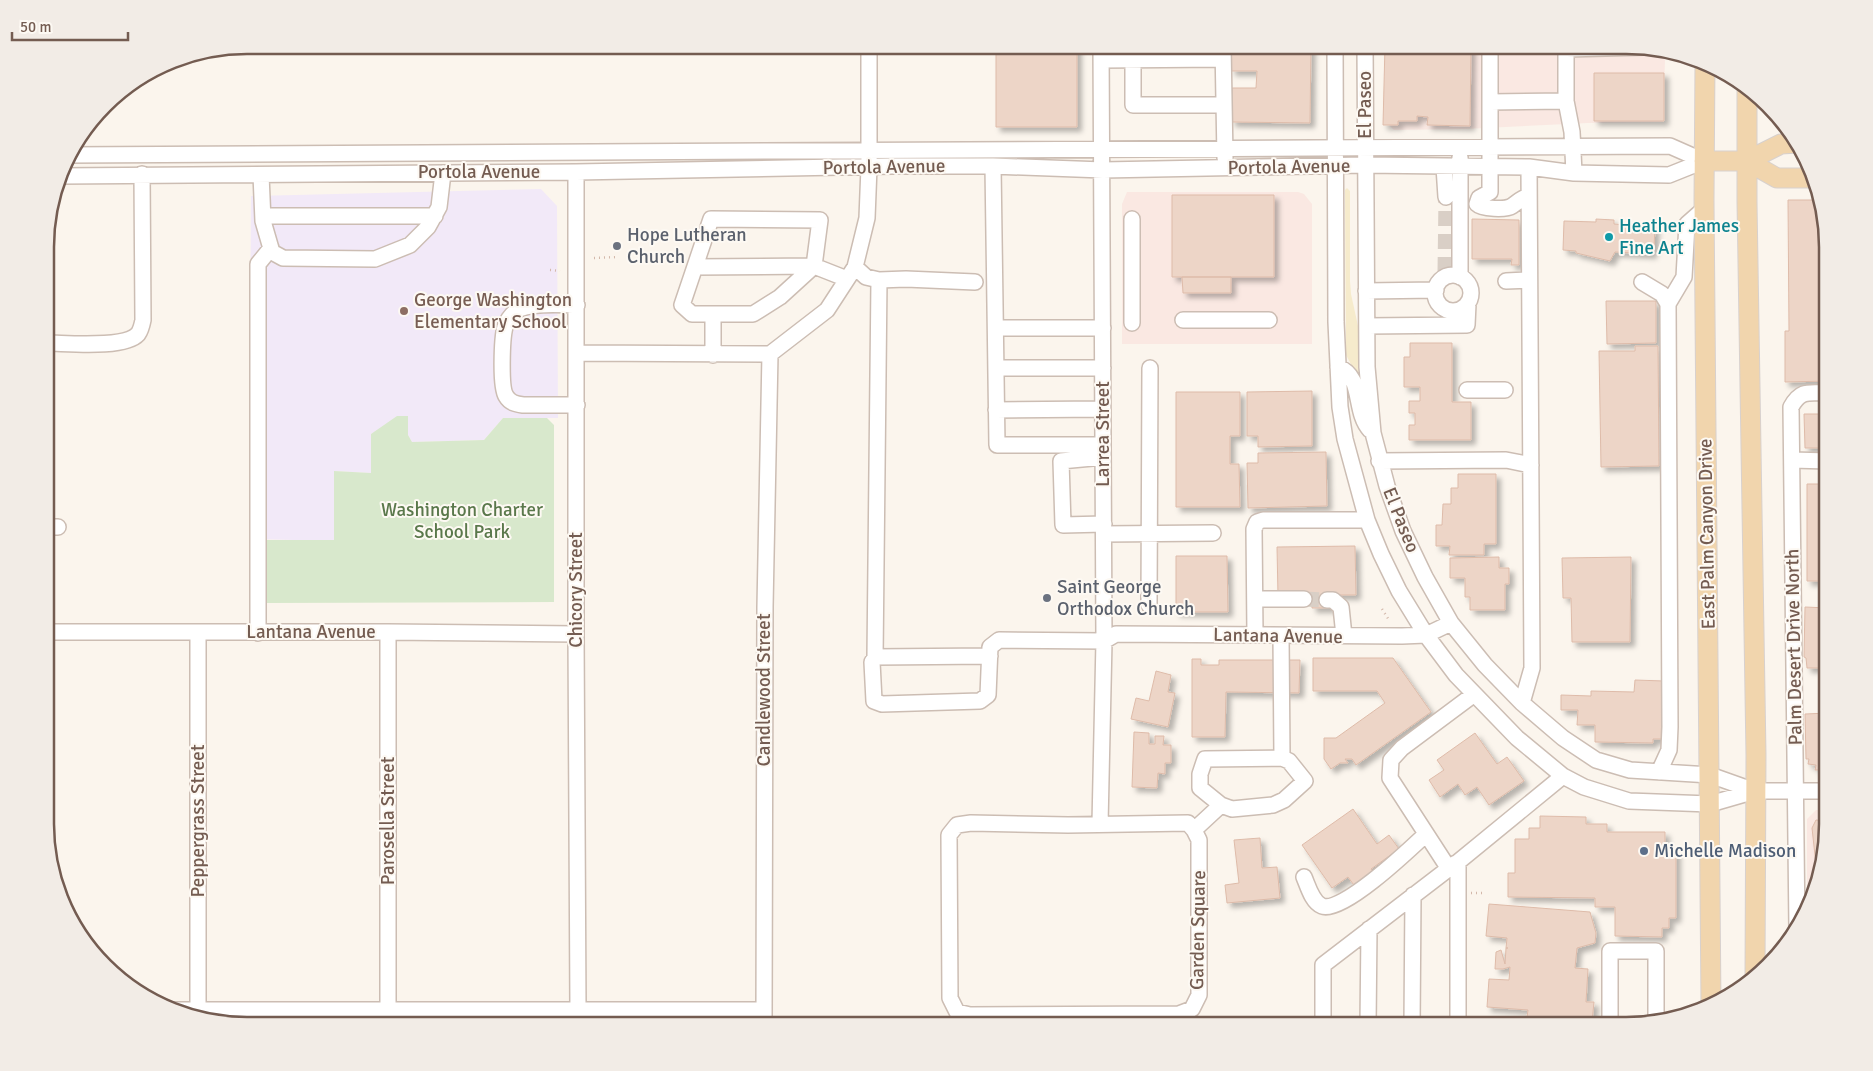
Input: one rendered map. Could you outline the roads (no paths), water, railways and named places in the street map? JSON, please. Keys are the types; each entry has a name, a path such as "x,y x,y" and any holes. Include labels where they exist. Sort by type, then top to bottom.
{"main road":[{"name":"East Palm Canyon Drive","path":"1705,70 1704,209 1711,998"},
{"path":"1747,96 1755,791 1755,968"},
{"name":"Portola Avenue","path":"1704,161 1747,161 1781,144 1789,144"},
{"name":"Portola Avenue","path":"1747,161 1777,178 1807,178"}],"street":[{"path":"577,353 770,354 827,310 851,273 867,218 869,166 868,54"},
{"name":"Larrea Street","path":"1100,824 1104,641 1102,54"},
{"path":"1110,54 1133,60 1200,54"},
{"path":"1223,54 1225,148 1229,169"},
{"name":"El Paseo","path":"1335,54 1340,407 1345,439 1367,520 1399,591 1426,635 1473,695 1517,738 1563,776 1584,787 1629,801 1710,804 1755,791"},
{"name":"El Paseo","path":"1365,54 1363,154 1367,367 1373,433 1379,462 1403,531 1425,577 1451,623 1485,665 1522,704 1563,738 1596,760 1630,770 1710,775 1755,791"},
{"path":"1490,54 1490,102 1486,147 1490,192 1478,198 1477,204 1480,207 1511,207 1521,198 1529,196"},
{"path":"1566,54 1566,101 1573,146 1574,173"},
{"path":"1133,60 1133,105 1224,105"},
{"path":"1490,102 1566,101"},
{"name":"Portola Avenue","path":"67,176 576,172 869,166 993,166 1103,170 1229,169 1338,159 1363,154 1441,156 1453,153 1463,147 1573,146 1670,146 1704,161"},
{"path":"1468,304 1458,310 1446,309 1438,301 1436,290 1438,284 1450,275 1460,156 1463,154 1475,154 1486,147"},
{"name":"Portola Avenue","path":"77,155 1225,148 1338,159 1363,154 1444,166 1529,167 1574,173 1669,175 1704,161"},
{"path":"993,166 997,445 1103,451"},
{"path":"1444,166 1446,197"},
{"path":"1522,704 1532,668 1529,167"},
{"name":"Chicory Street","path":"576,172 578,1009"},
{"path":"261,174 263,216 272,252 283,258 374,259 410,244 428,228 439,207 443,173"},
{"path":"54,343 115,343 130,340 138,335 143,320 142,174"},
{"path":"1668,304 1684,277 1687,224 1704,209"},
{"path":"263,216 435,216"},
{"path":"711,219 820,220 814,266 780,297 753,314 692,314 682,305 711,219"},
{"path":"1137,219 1137,322"},
{"path":"258,633 258,264 271,248"},
{"path":"695,267 814,266 880,280 906,279 975,282"},
{"path":"1367,326 1467,325 1470,287 1467,282 1450,275"},
{"path":"875,658 990,656 988,695 980,701 882,704 874,701 872,662 875,658 880,280"},
{"path":"1506,281 1529,280"},
{"path":"1642,282 1662,294 1668,304 1670,727 1669,750 1659,772"},
{"path":"1366,290 1436,290"},
{"path":"577,305 524,307 516,311 505,325 503,334 503,390 505,396 515,403 523,405 577,405"},
{"path":"713,314 713,354"},
{"path":"1182,320 1269,320"},
{"path":"996,328 1103,328"},
{"name":"Candlewood Street","path":"764,1017 765,607 770,354"},
{"path":"1338,367 1345,369 1354,381 1360,414 1365,425 1373,433"},
{"path":"996,368 1103,368"},
{"path":"1149,605 1150,368"},
{"path":"1467,390 1506,390"},
{"name":"Palm Desert Drive North","path":"1797,914 1791,407 1796,398 1802,393 1819,393"},
{"path":"996,410 1103,409"},
{"path":"1103,451 1061,461 1062,525 1149,534 1213,533"},
{"path":"1379,462 1506,460 1530,465"},
{"path":"1792,460 1819,461"},
{"path":"1255,635 1254,529 1257,522 1263,520 1367,520"},
{"path":"1255,599 1304,599"},
{"path":"1326,600 1333,600 1341,607 1344,636"},
{"name":"Lantana Avenue","path":"990,656 990,647 999,640 1104,641 1116,634 1426,635 1451,623"},
{"name":"Lantana Avenue","path":"54,632 576,634"},
{"name":"Parosella Street","path":"388,632 388,1010"},
{"name":"Peppergrass Street","path":"198,633 198,1010"},
{"path":"1281,636 1282,758"},
{"path":"1458,1017 1453,866 1426,834 1390,778 1391,760 1402,748 1473,695"},
{"path":"1282,758 1288,761 1305,781 1284,800 1273,805 1232,809 1221,805 1200,788 1200,774 1205,759 1282,758"},
{"path":"1323,1017 1323,965 1453,866 1563,776"},
{"path":"1755,791 1819,791"},
{"path":"1194,830 1221,805"},
{"name":"Garden Square","path":"971,823 1068,825 1188,823 1194,830 1199,840 1199,995 1192,1009 1179,1014 970,1016 957,1012 950,998 949,836 957,825 971,823"},
{"path":"1304,877 1314,899 1319,905 1326,907 1336,905 1355,894 1426,834"},
{"path":"1412,1017 1413,895"},
{"path":"1368,1017 1369,929"},
{"path":"1610,1017 1610,951 1656,951 1656,1015"},
{"path":"194,1010 764,1010"}],"tunnel":[{"path":"1445,272 1446,197"},
{"path":"1304,599 1327,600"}],"place":[{"name":"Heather James Fine Art","path":"1609,237"},
{"name":"Hope Lutheran Church","path":"617,246"},
{"name":"George Washington Elementary School","path":"404,311"},
{"name":"Saint George Orthodox Church","path":"1047,598"},
{"name":"Michelle Madison","path":"1644,851"}],"park label":[{"name":"Washington Charter School Park","path":"462,521"}]}
